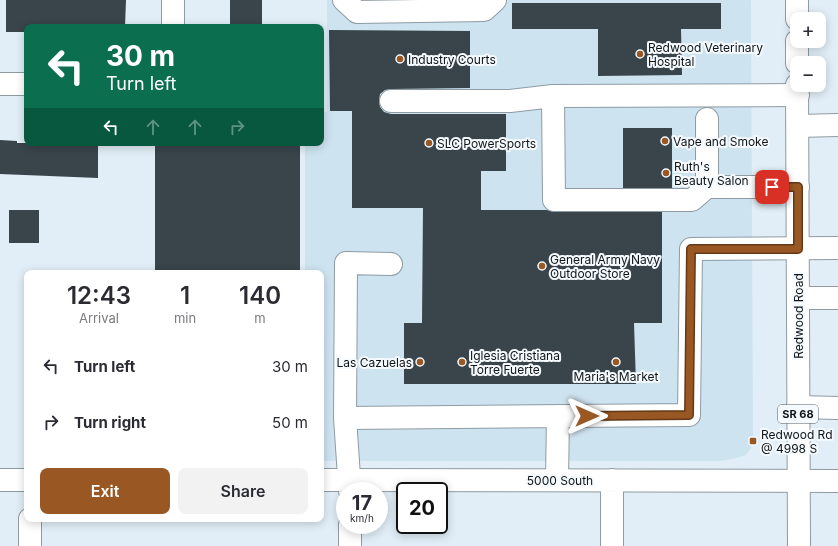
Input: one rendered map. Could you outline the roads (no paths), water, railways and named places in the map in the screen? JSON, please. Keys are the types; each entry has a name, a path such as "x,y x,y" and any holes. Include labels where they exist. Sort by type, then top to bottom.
{"street":[{"path":"173,0 173,24"},
{"path":"344,0 357,12 438,5 484,10 495,0"},
{"path":"797,0 797,12"},
{"path":"0,84 24,84"},
{"path":"391,101 510,101 553,96 790,90"},
{"name":"Redwood Road","path":"798,92 798,546"},
{"path":"553,96 554,200 692,200 707,187 798,187"},
{"path":"707,119 707,187"},
{"path":"798,126 838,125"},
{"path":"345,418 689,415 691,249 838,248"},
{"path":"350,482 345,418 346,263 391,264"},
{"path":"798,298 838,298"},
{"path":"798,407 838,408"},
{"path":"557,480 558,416"},
{"path":"0,480 24,480"},
{"name":"5000 South","path":"388,484 557,480 838,481"},
{"path":"612,480 612,546"},
{"name":"5000 South","path":"324,481 336,483"},
{"path":"30,522 30,546"},
{"path":"350,534 350,546"}],"place":[{"name":"Redwood Veterinary Hospital","path":"640,54"},
{"name":"Industry Courts","path":"400,59"},
{"name":"Vape and Smoke","path":"665,141"},
{"name":"SLC PowerSports","path":"429,143"},
{"name":"Ruth's Beauty Salon","path":"666,173"},
{"name":"General Army Navy Outdoor Store","path":"542,266"},
{"name":"Las Cazuelas","path":"420,362"},
{"name":"Iglesia Cristiana Torre Fuerte","path":"462,362"},
{"name":"Maria's Market","path":"616,362"},
{"name":"Redwood Rd @ 4998 S","path":"753,441"}]}
